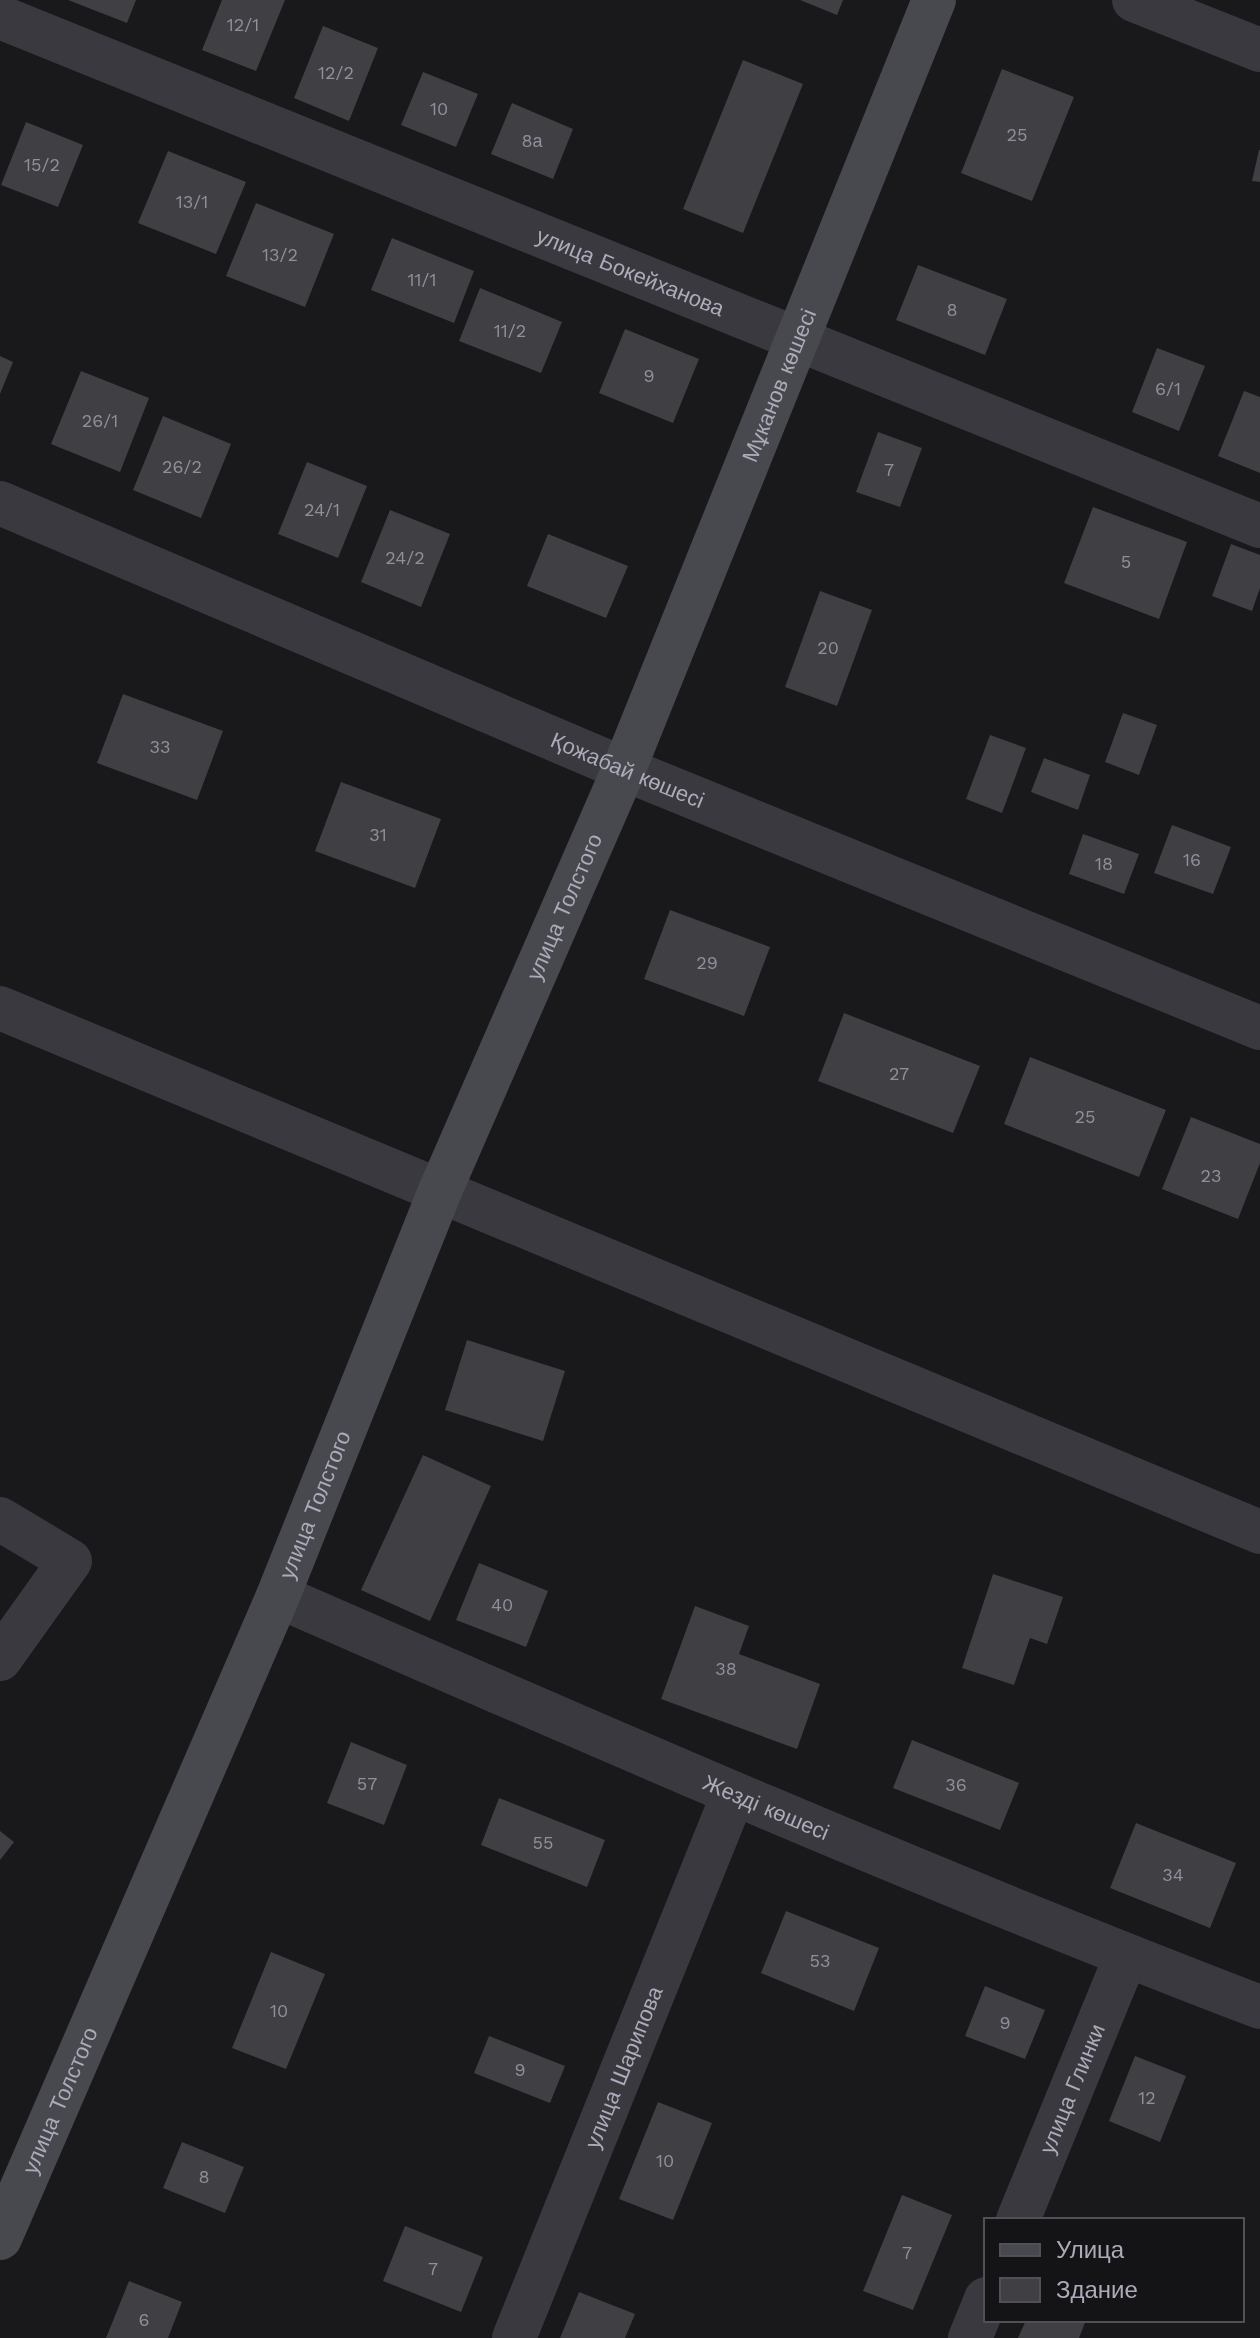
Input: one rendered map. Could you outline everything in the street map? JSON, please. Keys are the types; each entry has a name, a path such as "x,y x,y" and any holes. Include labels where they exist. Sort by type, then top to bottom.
{"street":[{"name":"Мұканов көшесі","path":"624,769 934,0"},
{"path":"1134,0 1260,50"},
{"name":"улица Бокейханова","path":"0,17 1260,526"},
{"name":"Қожабай көшесі","path":"0,503 624,769 1260,1028"},
{"name":"улица Толстого","path":"0,2238 278,1596 440,1191 624,769"},
{"path":"0,1008 1260,1532"},
{"path":"0,1519 70,1561 0,1659"},
{"name":"Жезді көшесі","path":"278,1596 733,1795 1126,1956 1260,2007"},
{"name":"улица Шарипова","path":"514,2338 733,1795"},
{"name":"улица Глинки","path":"1019,2218 1126,1956"},
{"path":"970,2338 984,2304"}],"building":[{"path":"68,0 136,0 127,23"},
{"path":"222,0 285,0 256,71 202,50"},
{"path":"800,0 843,0 837,15"},
{"path":"323,26 378,48 349,121 294,98"},
{"path":"743,60 803,84 743,233 683,209"},
{"path":"1002,69 1074,97 1032,201 961,173"},
{"path":"423,72 478,94 456,147 401,125"},
{"path":"512,103 573,129 553,179 491,154"},
{"path":"26,122 83,145 58,207 1,185"},
{"path":"1260,150 1260,182 1252,181"},
{"path":"168,151 246,182 216,254 138,223"},
{"path":"256,203 334,234 305,307 226,276"},
{"path":"392,238 474,271 454,323 371,290"},
{"path":"918,265 1007,299 985,355 896,320"},
{"path":"480,288 562,322 541,373 459,341"},
{"path":"625,329 699,359 673,423 599,393"},
{"path":"1157,348 1205,366 1179,431 1132,412"},
{"path":"0,356 13,362 0,394"},
{"path":"81,371 149,398 120,472 51,444"},
{"path":"1244,391 1260,397 1260,473 1218,456"},
{"path":"163,416 231,444 201,518 133,490"},
{"path":"878,432 922,448 900,507 856,492"},
{"path":"307,462 367,486 338,558 278,534"},
{"path":"1093,507 1187,542 1159,619 1064,583"},
{"path":"390,510 450,534 421,607 361,582"},
{"path":"548,534 628,566 606,618 527,586"},
{"path":"1231,544 1260,555 1260,588 1252,611 1212,596"},
{"path":"820,591 872,610 837,706 785,687"},
{"path":"123,694 223,731 197,800 97,763"},
{"path":"1123,713 1157,725 1139,775 1105,762"},
{"path":"990,735 1026,748 1002,813 966,799"},
{"path":"1044,758 1090,775 1078,810 1031,792"},
{"path":"341,782 441,819 415,888 315,851"},
{"path":"1172,825 1231,847 1213,894 1154,873"},
{"path":"1083,834 1139,854 1124,894 1069,874"},
{"path":"670,910 770,947 744,1016 644,979"},
{"path":"844,1013 980,1066 953,1133 818,1081"},
{"path":"1030,1057 1166,1110 1139,1177 1004,1124"},
{"path":"1191,1117 1260,1144 1260,1163 1238,1219 1162,1189"},
{"path":"467,1340 565,1371 543,1441 445,1410"},
{"path":"423,1455 491,1486 430,1621 361,1590"},
{"path":"479,1563 548,1591 526,1647 456,1620"},
{"path":"993,1574 1063,1597 1047,1644 1030,1638 1014,1685 962,1668"},
{"path":"695,1606 749,1626 739,1654 820,1684 797,1749 661,1699"},
{"path":"912,1740 1019,1783 1000,1830 893,1788"},
{"path":"351,1742 407,1765 384,1825 327,1803"},
{"path":"499,1798 605,1840 587,1887 481,1845"},
{"path":"1136,1823 1236,1863 1210,1928 1110,1888"},
{"path":"0,1831 14,1842 0,1860"},
{"path":"786,1911 879,1948 854,2011 761,1973"},
{"path":"271,1952 325,1974 286,2069 232,2048"},
{"path":"985,1986 1045,2010 1025,2059 965,2036"},
{"path":"489,2036 565,2066 550,2103 474,2073"},
{"path":"1135,2056 1186,2076 1160,2142 1109,2121"},
{"path":"658,2102 712,2123 673,2220 619,2199"},
{"path":"182,2142 244,2167 225,2213 163,2188"},
{"path":"902,2195 952,2215 913,2310 863,2291"},
{"path":"405,2226 483,2257 461,2312 383,2281"},
{"path":"129,2281 182,2302 168,2338 106,2338"},
{"path":"579,2292 635,2314 625,2338 560,2338"},
{"path":"1025,2322 1085,2322 1079,2338 1018,2338"}]}
